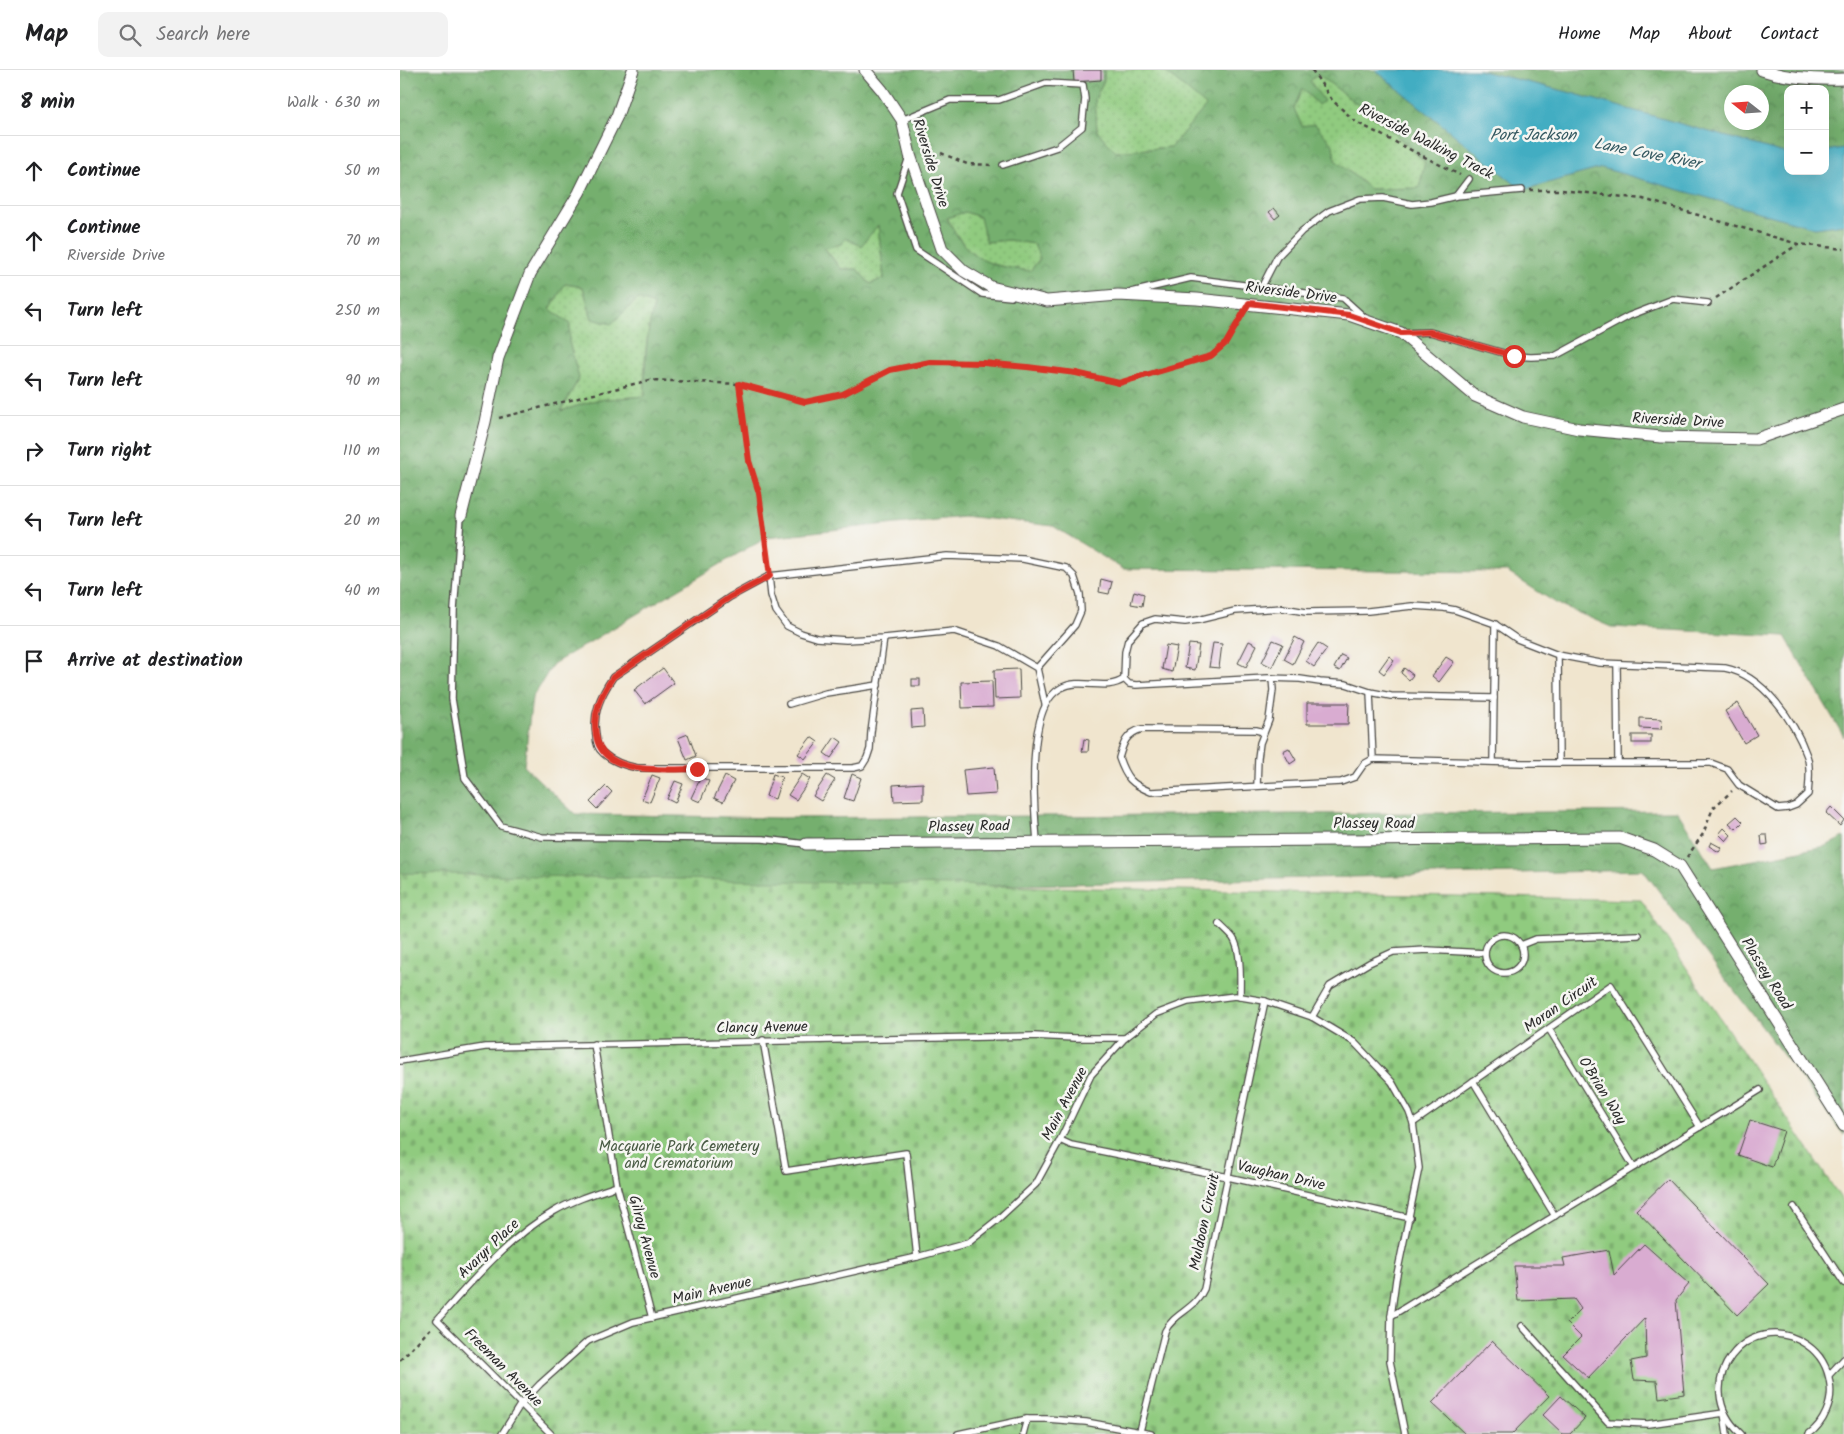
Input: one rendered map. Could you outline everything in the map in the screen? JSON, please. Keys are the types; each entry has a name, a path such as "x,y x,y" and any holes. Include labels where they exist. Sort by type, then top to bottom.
{"street":[{"path":"461,516 485,422 498,358 530,274 580,193 617,116 634,70"},
{"name":"Riverside Drive","path":"864,70 882,90 902,120 910,155 942,249 964,271 991,286 1048,301 1118,295 1249,303 1349,315 1401,333 1475,396 1523,417 1579,428 1661,437 1756,439 1844,409"},
{"path":"1762,70 1777,75 1813,80 1844,79"},
{"name":"Plassey Road","path":"806,844 1620,838 1654,850 1680,866 1844,1126"}],"lane":[{"path":"902,120 950,100 999,100 1046,83 1083,85 1085,99 1082,127 1057,146 1002,165"},
{"path":"910,155 897,193 916,250 982,294 1048,301"},
{"path":"1456,196 1469,179"},
{"path":"1261,288 1277,257 1302,232 1329,211 1360,199 1383,198 1412,204 1456,196 1522,190"},
{"path":"1118,295 1191,278 1343,298 1369,322"},
{"path":"1401,333 1430,332 1514,356 1554,356 1629,316 1673,299 1708,303"},
{"name":"Plassey Road","path":"461,516 454,610 452,699 465,778 501,826 542,837 754,839 806,844"},
{"path":"884,638 870,749 868,758 862,766 853,768 637,768 617,763 601,751 596,740 594,723 603,692 613,677 730,597 770,576 947,556 1023,559 1066,568 1074,576 1080,594 1081,612 1074,625 1036,668"},
{"path":"770,576 771,595 776,611 787,626 816,638 846,640 954,631 999,646 1036,668 1045,704"},
{"path":"1264,732 1256,730 1142,729 1135,731 1125,738 1119,758 1129,780 1138,787 1151,792 1341,782 1355,777 1364,764 1373,759 1493,762 1711,763 1727,769 1739,785 1778,809 1796,805 1808,794 1807,756 1797,731 1770,696 1752,679 1738,670 1600,663 1558,655 1517,639 1495,624 1455,610 1423,606 1368,611 1306,612 1283,608 1235,610 1184,622 1155,619 1143,623 1128,640 1125,652 1124,679 1129,684 1136,686 1272,678 1346,684 1370,692 1391,696 1494,698"},
{"path":"1493,762 1495,624"},
{"path":"1558,655 1559,762"},
{"path":"1617,664 1618,762"},
{"path":"1257,786 1260,742 1269,720 1272,678"},
{"path":"1037,842 1034,761 1036,734 1045,704 1060,688 1073,684 1117,684 1124,679"},
{"path":"788,704 826,693 878,685"},
{"path":"1370,692 1373,759"},
{"path":"1219,924 1234,938 1240,982 1240,997"},
{"path":"1521,945 1536,938 1638,935"},
{"path":"1497,936 1510,936 1521,945 1524,956 1516,969 1502,974 1494,970 1486,962 1485,953 1489,942 1497,936"},
{"path":"1312,1017 1330,986 1392,952 1427,950 1485,953"},
{"name":"Moran Circuit","path":"1413,1123 1611,985 1700,1127"},
{"name":"Main Avenue","path":"502,1434 520,1405 540,1384 588,1342 633,1322 917,1257 968,1243 997,1220 1036,1184 1060,1140 1091,1075 1125,1038 1156,1014 1188,1002 1240,997 1265,1001 1312,1017 1354,1042 1392,1082 1409,1112 1413,1123 1419,1168 1396,1279 1391,1316 1390,1361 1405,1434"},
{"name":"Muldoon Circuit","path":"1140,1432 1165,1331 1169,1324 1199,1299 1204,1289 1265,1001"},
{"name":"O'Brian Way","path":"1548,1029 1634,1167"},
{"name":"Clancy Avenue","path":"400,1061 485,1047 1034,1036 1125,1038"},
{"path":"763,1040 786,1171 906,1153 917,1257"},
{"name":"Gilroy Avenue","path":"594,1044 617,1186 652,1318"},
{"path":"1473,1081 1554,1216"},
{"path":"1391,1316 1760,1090"},
{"name":"Vaughan Drive","path":"1060,1140 1071,1145 1228,1176 1410,1218"},
{"name":"Avaryr Place","path":"437,1320 506,1246 530,1226 572,1202 617,1186"},
{"path":"1794,1207 1844,1283"},
{"name":"Freeman Avenue","path":"437,1320 551,1434"},
{"path":"1522,1326 1608,1422 1648,1424 1724,1413"},
{"path":"1727,1434 1720,1399 1720,1383 1724,1369 1732,1356 1743,1345 1756,1338 1771,1334 1786,1335 1800,1340 1813,1349 1822,1360 1828,1374 1831,1390 1829,1405 1823,1419 1809,1434"},
{"path":"1828,1374 1844,1359"},
{"path":"1724,1413 1732,1426 1741,1434"},
{"path":"1023,1434 1027,1418"},
{"path":"958,1434 1027,1418 1086,1422 1151,1434"}],"path":[{"name":"Riverside Walking Track","path":"1312,70 1332,100 1356,122 1469,179"},
{"path":"941,153 967,164 1002,165"},
{"path":"1522,190 1561,190 1643,199 1798,244 1844,249"},
{"path":"1708,303 1798,244"},
{"path":"485,422 650,380 739,384 805,402 843,394 890,370 930,362 984,363 1027,367 1076,373 1119,383 1211,356 1226,343 1249,303"},
{"path":"739,384 749,461 759,493 770,576"},
{"path":"1687,856 1703,834 1713,808 1739,785"},
{"path":"400,1360 434,1326 437,1320"}],"green space":[{"path":"400,70 1104,70 1104,80 1095,99 1097,131 1116,152 1171,147 1206,106 1163,70 1375,70 1522,190 1602,168 1815,228 1844,224 1844,737 1785,636 1611,627 1556,603 1507,572 1123,569 1053,526 963,516 766,537 553,664 532,698 524,766 575,814 781,818 1677,811 1713,868 1826,846 1844,837 1844,1135 1643,870 400,900","holes":["1318,74 1392,131 1425,162 1419,188 1370,189 1335,160 1333,145 1315,124 1302,126 1294,109 1302,88 1318,105 1324,101 1310,81","965,212 980,217 986,242 1009,240 1034,244 1040,259 1030,271 990,263 971,252 962,243 947,218","878,225 884,278 870,284 857,269 841,269 824,248 842,244 845,238 861,246","565,284 583,287 592,319 611,324 638,299 654,305 646,350 645,396 596,400 561,411 579,378 569,342 570,324 550,309"]},
{"path":"1104,70 1163,70 1207,106 1171,147 1115,152 1097,131 1095,99 1104,80"},
{"path":"1478,70 1844,70 1844,148 1829,150 1829,85 1784,85 1784,153 1568,92"},
{"path":"1318,74 1392,131 1425,162 1419,189 1370,189 1335,160 1333,145 1302,126 1294,109 1302,88 1318,105 1310,81"},
{"path":"965,212 980,217 986,242 1009,240 1034,244 1040,258 1030,271 1001,266 980,258 962,243 947,217"},
{"path":"878,224 884,278 870,284 857,269 841,269 824,247 842,244 845,237"},
{"path":"565,284 583,287 592,319 638,299 654,305 646,350 645,396 596,400 561,411 579,378 569,342 570,324 550,309"},
{"name":"Macquarie Park Cemetery and Crematorium","path":"400,873 1641,900 1844,1203 1844,1434 400,1434"}],"water":[{"name":"Port Jackson","path":"1375,70 1478,70 1568,92 1784,153 1784,175 1829,175 1829,150 1844,148 1844,224 1815,228 1602,168 1522,190"}],"building":[{"path":"1073,70 1101,70 1101,80 1074,82"},
{"path":"1274,208 1280,215 1275,219 1269,212"},
{"path":"1101,579 1112,582 1109,594 1099,592"},
{"path":"1134,591 1144,594 1142,606 1131,604"},
{"path":"1295,637 1304,642 1293,664 1284,659"},
{"path":"1273,640 1283,644 1272,667 1262,662"},
{"path":"1249,641 1257,645 1246,667 1238,663"},
{"path":"1213,643 1222,644 1219,668 1209,667"},
{"path":"1318,643 1327,649 1314,667 1306,661"},
{"path":"1189,644 1199,645 1195,670 1185,668"},
{"path":"1166,645 1177,647 1172,672 1162,669"},
{"path":"1341,655 1347,658 1340,671 1334,668"},
{"path":"1389,656 1394,660 1384,674 1379,670"},
{"path":"1446,657 1454,662 1439,682 1432,676"},
{"path":"663,668 674,683 645,704 634,690"},
{"path":"1404,668 1413,675 1409,680 1401,673"},
{"path":"1019,669 1020,698 995,699 994,670"},
{"path":"912,679 920,679 920,686 912,686"},
{"path":"992,681 993,707 962,708 961,682"},
{"path":"1307,703 1349,703 1348,724 1307,724"},
{"path":"1738,703 1757,735 1744,743 1725,711"},
{"path":"923,710 924,727 912,728 911,711"},
{"path":"1640,718 1662,719 1661,729 1640,728"},
{"path":"688,734 696,756 687,760 678,738"},
{"path":"1632,735 1651,735 1651,743 1632,743"},
{"path":"811,737 818,742 805,759 798,754"},
{"path":"835,737 842,742 831,758 824,753"},
{"path":"1084,739 1089,740 1088,752 1082,752"},
{"path":"1289,748 1296,760 1290,764 1283,751"},
{"path":"994,767 996,794 966,796 963,770"},
{"path":"773,774 782,777 775,799 766,796"},
{"path":"802,774 810,779 796,800 788,795"},
{"path":"852,774 861,778 853,801 844,798"},
{"path":"652,775 660,778 650,802 642,799"},
{"path":"827,775 835,780 821,801 813,796"},
{"path":"725,776 734,781 723,802 714,798"},
{"path":"701,777 709,781 700,802 691,798"},
{"path":"675,781 683,784 675,803 667,799"},
{"path":"923,783 923,800 894,801 893,785"},
{"path":"606,786 612,792 597,809 590,802"},
{"path":"1831,807 1844,820 1840,826 1826,813"},
{"path":"1737,816 1743,822 1736,829 1729,823"},
{"path":"1724,828 1731,835 1726,841 1719,834"},
{"path":"1761,835 1767,835 1768,844 1762,845"},
{"path":"1711,842 1722,848 1719,852 1709,846"},
{"path":"1750,1120 1784,1131 1772,1167 1738,1155"},
{"path":"1668,1179 1769,1284 1737,1315 1636,1210"},
{"path":"1644,1244 1689,1284 1676,1300 1684,1394 1659,1398 1657,1381 1634,1380 1631,1361 1646,1358 1645,1318 1588,1378 1563,1355 1581,1337 1567,1323 1581,1309 1574,1299 1518,1301 1514,1266 1565,1266 1563,1258 1609,1250 1614,1275"},
{"path":"1492,1341 1549,1396 1512,1434 1465,1434 1432,1403"},
{"path":"1561,1396 1585,1418 1570,1434 1563,1434 1543,1415"}],"route":[{"path":"697,769 637,768 617,763 601,751 596,740 594,723 603,692 613,677 730,597 770,576 759,493 749,461 739,384 805,402 843,394 890,370 930,362 984,363 1027,367 1076,373 1119,383 1211,356 1226,343 1249,303 1349,315 1401,333 1430,332 1514,356"}],"water label":[{"name":"Lane Cove River","path":"1647,154"}]}
